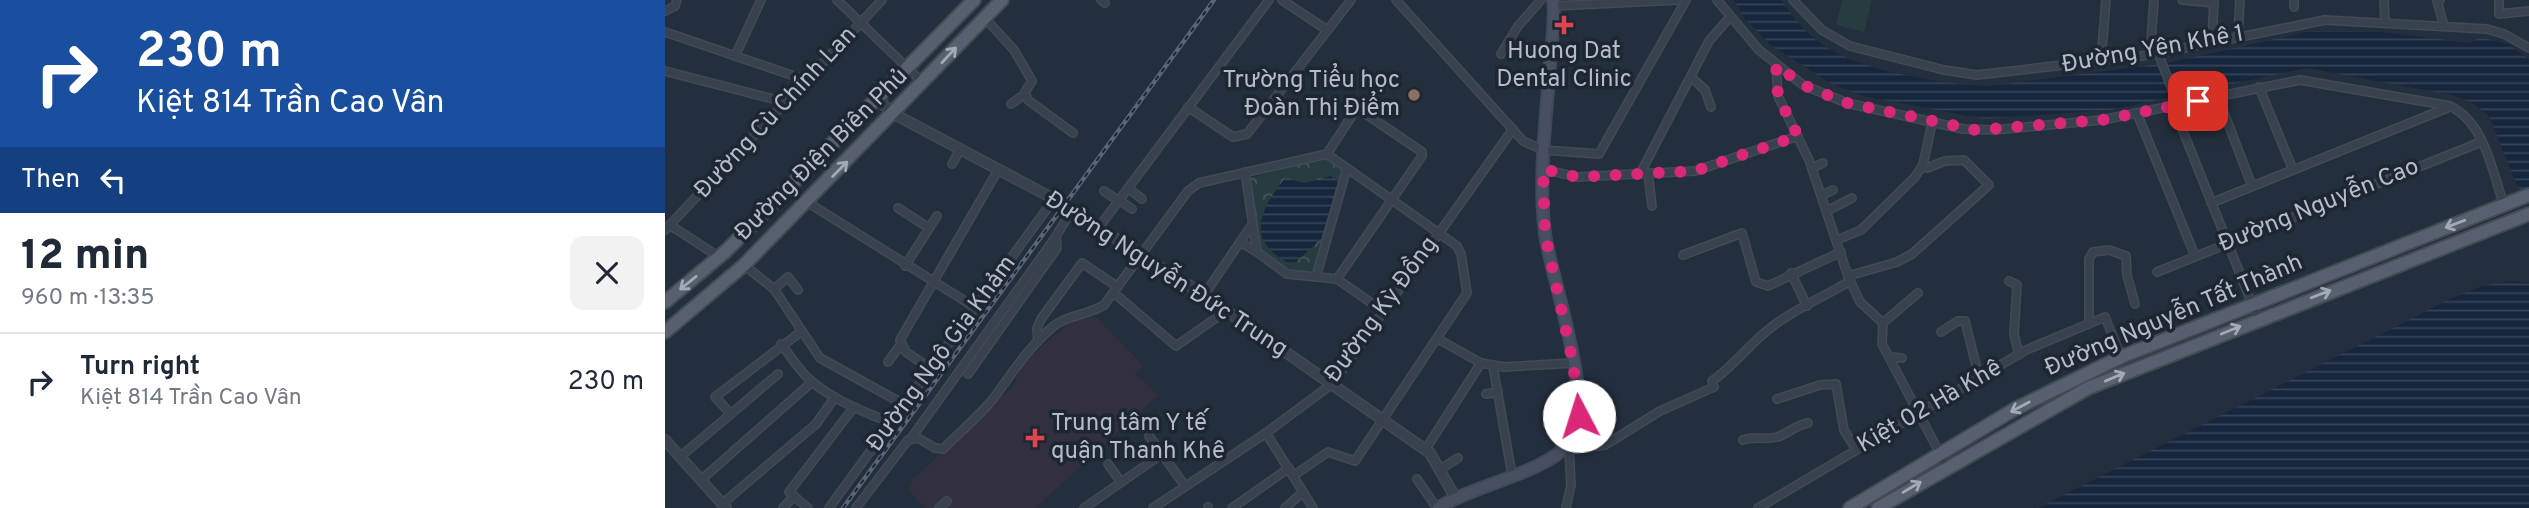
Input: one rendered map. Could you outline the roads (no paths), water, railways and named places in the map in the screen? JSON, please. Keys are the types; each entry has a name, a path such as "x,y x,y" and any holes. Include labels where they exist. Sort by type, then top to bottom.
{"main road":[{"name":"Đường Điện Biên Phủ","path":"665,302 719,257 878,100 974,0"},
{"name":"Đường Điện Biên Phủ","path":"665,332 744,265 894,114 1002,0"},
{"path":"1437,508 1455,497 1546,462 1569,447 1576,432 1580,411 1573,363 1545,234 1543,150 1553,3"},
{"name":"Đường Nguyễn Tất Thành","path":"1850,508 2015,409 2121,357 2524,197"},
{"name":"Đường Nguyễn Tất Thành","path":"1878,508 2088,388 2526,215"}],"street":[{"path":"665,11 675,6 677,0"},
{"path":"735,56 761,0"},
{"path":"837,0 923,83"},
{"name":"Đường Cù Chính Lan","path":"719,257 666,228 882,0"},
{"path":"1099,227 1269,0"},
{"path":"1282,0 1328,30"},
{"path":"1188,107 1224,133 1243,137 1351,0"},
{"path":"1396,0 1523,141 1543,150 1599,154 1686,0"},
{"path":"1501,54 1518,26 1541,0"},
{"path":"1553,3 1677,0"},
{"path":"1717,0 1729,18 1776,65 1803,85 1836,100 1963,129 1994,130 2137,113 2300,80 2450,106 2471,122 2504,205"},
{"name":"Đường Yên Khê 1","path":"1793,0 1811,21 1850,46 1944,71 1977,75 2156,56 2238,36 2325,20 2494,31 2529,48"},
{"path":"2101,61 2106,0"},
{"path":"2154,0 2156,56 2258,319"},
{"path":"2182,0 2214,1 2212,42"},
{"path":"2238,36 2240,0"},
{"path":"2385,0 2385,22"},
{"path":"2440,0 2437,1 2444,26"},
{"path":"2494,31 2499,14 2499,0"},
{"path":"2499,14 2529,11"},
{"path":"985,18 1027,68 1032,81 1025,94 1011,104"},
{"path":"1652,206 1644,173 1709,41 1729,18"},
{"path":"665,32 806,80"},
{"path":"1776,65 1778,96 1812,167 1849,279 1860,302 1883,323"},
{"path":"665,71 785,102"},
{"path":"1691,76 1705,90 1711,107"},
{"path":"2259,88 2293,170"},
{"path":"1025,94 1036,107 1073,133"},
{"path":"2218,97 2252,186"},
{"name":"Đường Nguyễn Đức Trung","path":"878,100 894,114 1054,199 1204,295 1425,450 1455,497"},
{"path":"2211,203 2450,106"},
{"path":"912,437 935,449 943,449 990,402 1020,359 1038,341 1066,317 1096,310 1116,290 1188,191 1199,183 1327,154 1355,111 1371,116 1422,152 1422,156 1337,279"},
{"path":"2137,113 2195,256"},
{"path":"1837,240 1861,230 1910,183 1923,164 1932,123"},
{"name":"Đường Kỳ Đồng","path":"1153,508 1266,433 1332,384 1513,129"},
{"path":"1543,169 1577,177 1709,168 1798,136"},
{"name":"Đường Nguyễn Cao","path":"2157,272 2481,142"},
{"path":"952,164 960,150"},
{"path":"1232,508 1328,452 1355,461 1465,298 1468,288 1460,250 1327,154"},
{"path":"1566,508 1571,485 1569,447 1605,445 1660,411 1713,384 1731,368 1736,358 1773,326 1849,279 1912,254 1989,185 1964,160 1945,161 1927,168 1923,164"},
{"path":"1812,167 1823,163"},
{"path":"1316,277 1347,168"},
{"path":"888,362 901,344 932,282 998,170"},
{"path":"1245,172 1257,252"},
{"path":"1128,188 1142,199"},
{"path":"1822,195 1833,190"},
{"path":"1104,191 1132,209"},
{"path":"1827,211 1852,198"},
{"name":"Đường Ngô Gia Khảm","path":"829,508 1054,199"},
{"path":"807,202 905,266 977,308"},
{"path":"898,208 929,228"},
{"path":"856,508 912,437 1055,238 1072,210"},
{"path":"905,266 937,216"},
{"path":"1204,295 1251,226"},
{"path":"1683,255 1742,233 1760,285 1768,286 1841,252"},
{"path":"968,374 1057,248 1055,238"},
{"path":"1240,242 1287,274 1337,279 1383,311"},
{"path":"2121,357 2105,317 2089,324 2089,259 2093,252 2109,250 2126,256 2127,275 2135,304"},
{"path":"1038,341 1037,328 1041,319 1082,263 1116,290 1176,346 1226,311"},
{"path":"744,265 773,289 820,358 905,404"},
{"path":"1791,273 1807,306"},
{"path":"773,289 788,276 798,290"},
{"path":"2009,281 2017,285 2014,334 2019,355"},
{"path":"1918,293 1883,323 1882,344 1916,413 1947,467"},
{"path":"1941,332 1958,321 1965,321 1979,377"},
{"name":"Kiệt 02 Hà Khê","path":"1758,508 1979,377 2019,355 2089,324"},
{"path":"730,413 715,397 781,344 802,331"},
{"path":"1438,339 1481,363 1493,366 1573,363"},
{"path":"781,344 812,382 854,407 891,423"},
{"path":"901,344 907,352 931,369"},
{"path":"1889,357 1902,358"},
{"path":"1425,450 1481,363"},
{"path":"1493,366 1512,475"},
{"path":"680,457 778,374"},
{"path":"701,480 812,382"},
{"path":"1777,399 1833,383 1838,389 1838,405 1844,430 1856,449"},
{"path":"1486,394 1498,392"},
{"path":"665,440 724,506 815,424 835,397"},
{"path":"808,508 789,492 854,407"},
{"path":"1743,440 1756,436 1780,436 1793,427 1808,423"},
{"path":"1266,433 1313,508"},
{"path":"1149,436 1185,486"},
{"path":"1084,508 1162,454"},
{"path":"1439,470 1458,458"},
{"path":"1108,464 1121,482"},
{"path":"1417,480 1437,508"},
{"path":"1285,508 1303,492"},
{"path":"783,508 794,496"},
{"path":"939,508 947,501"}],"water":[{"path":"1734,0 1781,0 1817,41 1854,60 1877,68 1924,79 1990,86 2167,63 2312,31 2380,32 2472,43 2479,37 2508,44 2529,59 2529,196 2519,190 2489,116 2471,102 2451,95 2307,68 2111,110 1984,119 1863,96 1830,83 1772,46 1745,19"},
{"path":"1331,176 1338,182 1321,239 1296,262 1283,260 1267,246 1262,236 1262,217 1271,197 1285,178 1305,183"},
{"path":"2514,281 2529,284 2529,508 2038,508 2450,299 2482,286"}],"railway":[{"path":"843,508 1214,0"}],"place":[{"name":"Huong Dat Dental Clinic","path":"1564,25"},
{"name":"Trường Tiểu học Đoàn Thị Điểm","path":"1414,95"},
{"name":"Trung tâm Y tế quận Thanh Khê","path":"1035,438"}]}
